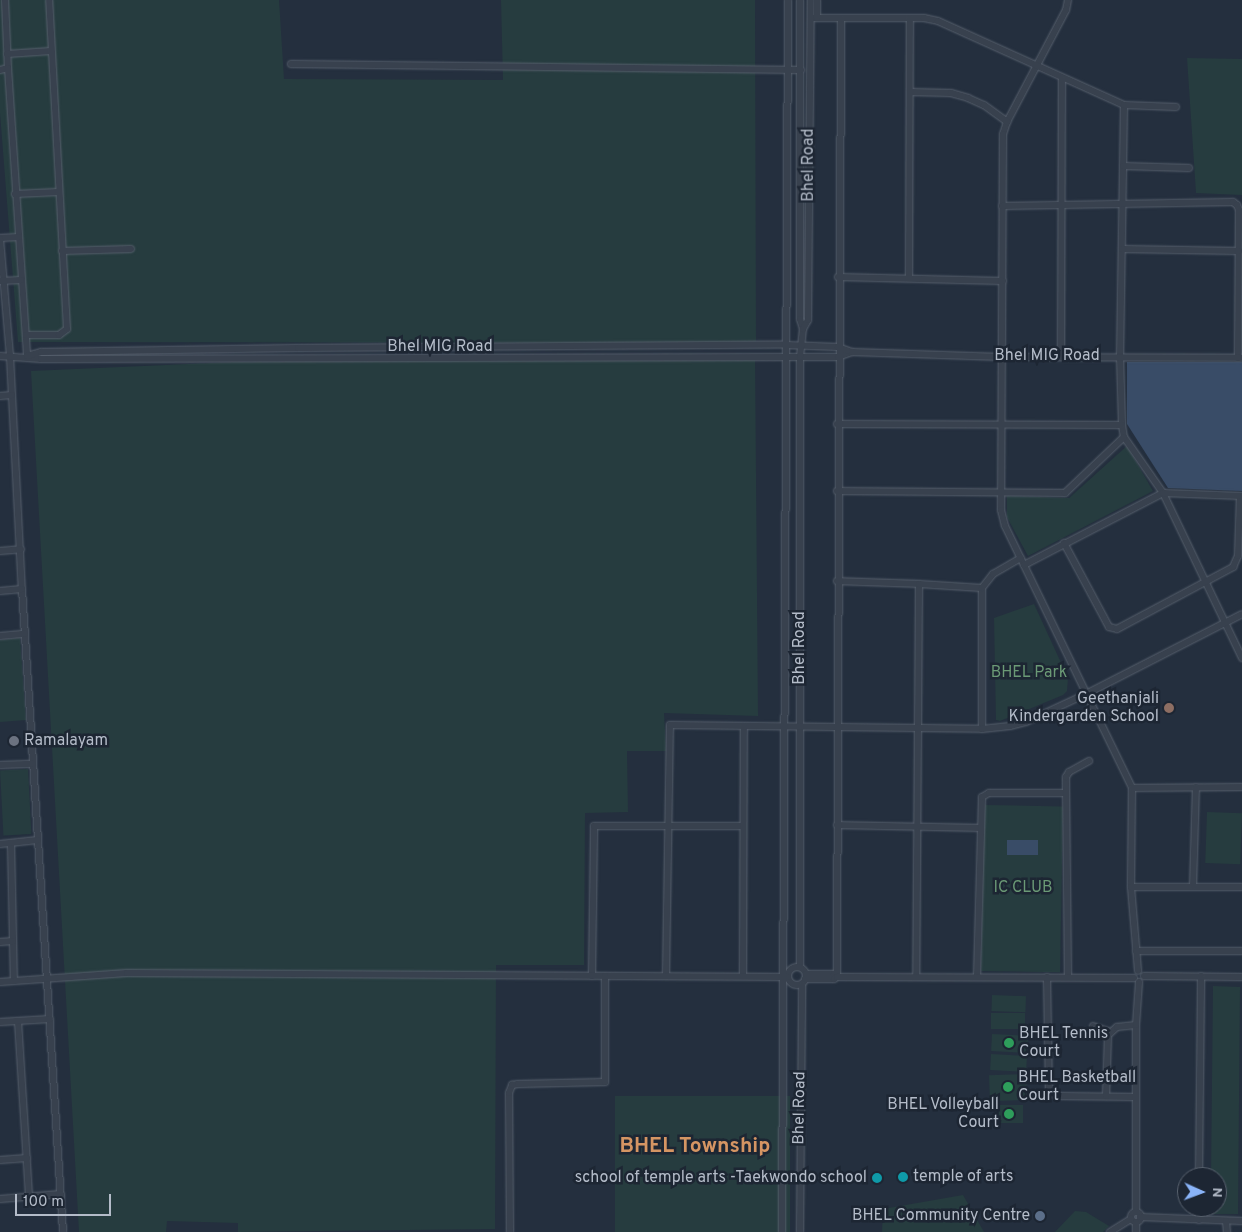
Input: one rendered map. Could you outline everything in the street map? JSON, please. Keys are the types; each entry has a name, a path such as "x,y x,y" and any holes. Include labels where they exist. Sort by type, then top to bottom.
{"street":[{"path":"5,0 20,280 27,356"},
{"path":"26,335 59,335 67,329 58,192 49,0"},
{"path":"782,1232 786,977 784,727 788,0"},
{"name":"Bhel Road","path":"800,0 800,319 803,329"},
{"name":"Bhel Road","path":"800,968 800,346 803,329 808,320 814,18 811,0"},
{"path":"817,0 814,18 924,18 953,26 1124,105 1176,107"},
{"path":"1068,0 1066,10 1038,66 1006,122 1003,134 1000,492 1001,510 1005,526 1132,788 1131,887 1139,978 1135,1097 1136,1232"},
{"path":"837,977 837,491 841,18"},
{"path":"909,278 910,18"},
{"path":"7,54 51,51"},
{"path":"291,64 801,70"},
{"path":"0,70 8,68"},
{"path":"1061,356 1062,78"},
{"path":"910,92 951,93 968,98 984,105 1006,122"},
{"path":"1124,105 1120,356 1124,437 1163,493 1242,658"},
{"path":"1122,166 1189,168"},
{"path":"15,194 58,192"},
{"path":"1002,206 1233,202 1237,204 1239,210 1240,358"},
{"path":"19,237 0,238 1,281 10,356 22,589 63,1232"},
{"path":"62,251 131,249"},
{"path":"1122,250 1239,251"},
{"path":"838,277 1003,281"},
{"path":"1,281 20,280"},
{"name":"Bhel MIG Road","path":"27,356 41,352 298,348 786,345 838,347 852,352 1002,357 1240,358"},
{"name":"Bhel MIG Road","path":"0,356 27,356 41,359 838,357 852,352"},
{"path":"0,396 12,395"},
{"path":"838,424 1122,425"},
{"path":"837,491 1065,493 1124,437"},
{"path":"1024,565 1064,543 1163,493 1241,496 1238,560 1233,567 1117,629 1109,627 1064,543"},
{"path":"0,551 21,549"},
{"path":"982,729 982,588 993,574 1021,558"},
{"path":"837,580 982,588"},
{"path":"916,977 919,584"},
{"path":"0,591 22,589"},
{"path":"666,976 670,725 982,729 1026,722 1086,694 1242,614"},
{"path":"0,636 25,634"},
{"path":"743,976 744,726"},
{"path":"1068,977 1066,792 1068,774 1089,761"},
{"path":"0,766 33,764"},
{"path":"1193,887 1196,786"},
{"path":"1132,788 1242,786"},
{"path":"977,977 982,797 989,793 1066,792"},
{"path":"837,825 980,828"},
{"path":"592,976 594,826 744,826"},
{"path":"0,844 38,840"},
{"path":"11,843 14,981"},
{"path":"1131,887 1242,887"},
{"path":"0,942 13,941"},
{"path":"1136,951 1242,951"},
{"path":"786,977 792,969 800,968 804,979"},
{"path":"0,982 127,973 743,976 786,977 793,984 804,979 837,977 1242,977"},
{"path":"510,1232 509,1093 512,1085 518,1084 605,1082 605,976"},
{"path":"1199,1167 1201,976"},
{"path":"1047,977 1049,1089 1052,1094 1060,1096 1135,1097"},
{"name":"Bhel Road","path":"800,1232 804,979"},
{"path":"0,1022 50,1019"},
{"path":"18,1021 29,1197"},
{"path":"1093,1026 1110,1032 1117,1028 1136,1025"},
{"path":"1106,1096 1110,1032"},
{"path":"0,1160 27,1158"},
{"path":"0,1199 61,1194"},
{"path":"1110,1232 1116,1226 1136,1217 1242,1221"},
{"path":"1226,1221 1226,1232"}],"green space":[{"path":"0,0 279,0 284,79 503,80 501,0 755,0 756,343 18,342 0,113"},
{"path":"1187,58 1242,59 1242,195 1196,193"},
{"path":"755,356 758,716 664,713 666,751 627,751 628,812 585,813 584,965 496,965 495,1229 238,1232 238,1223 167,1221 166,1232 79,1232 31,371 298,359"},
{"path":"1127,446 1153,491 1028,556 1007,517 1007,496 1069,498"},
{"name":"BHEL Park","path":"1034,604 1068,678 1067,691 1063,695 1000,721 996,720 994,618"},
{"path":"20,638 26,720 0,722 0,640"},
{"path":"28,769 31,834 3,835 0,770"},
{"name":"IC CLUB","path":"984,805 1063,806 1060,972 981,971"},
{"path":"1207,812 1242,813 1240,864 1205,863"},
{"path":"1213,986 1240,987 1238,1214 1227,1214 1227,1167 1211,1167"},
{"name":"BHEL Tennis Court","path":"992,995 1026,996 1025,1012 991,1011"},
{"name":"BHEL Tennis Court","path":"991,1013 1025,1013 1025,1029 991,1029"},
{"name":"BHEL Tennis Court","path":"992,1034 1028,1036 1027,1053 991,1051"},
{"name":"BHEL Tennis Court","path":"991,1054 1027,1056 1026,1072 990,1070"},
{"name":"BHEL Basketball Court","path":"1026,1074 1027,1100 990,1101 989,1075"},
{"path":"615,1096 790,1096 790,1232 615,1232"},
{"name":"BHEL Volleyball Court","path":"995,1105 1023,1105 1023,1123 995,1123"},
{"path":"963,1195 984,1232 882,1232 883,1209"},
{"path":"1075,1211 1086,1212 1109,1226 1103,1232 1055,1232"}],"water":[{"path":"1127,362 1242,362 1242,491 1168,488 1127,424"},
{"path":"1007,840 1038,840 1038,855 1007,855"}],"place":[{"name":"Geethanjali Kindergarden School","path":"1169,708"},
{"name":"Ramalayam","path":"14,741"},
{"name":"BHEL Tennis Court","path":"1009,1043"},
{"name":"BHEL Basketball Court","path":"1008,1087"},
{"name":"BHEL Volleyball Court","path":"1009,1114"},
{"name":"temple of arts","path":"903,1177"},
{"name":"school of temple arts -Taekwondo school","path":"877,1178"},
{"name":"BHEL Community Centre","path":"1040,1216"}],"district":[{"name":"BHEL Township","path":"695,1147"}]}
